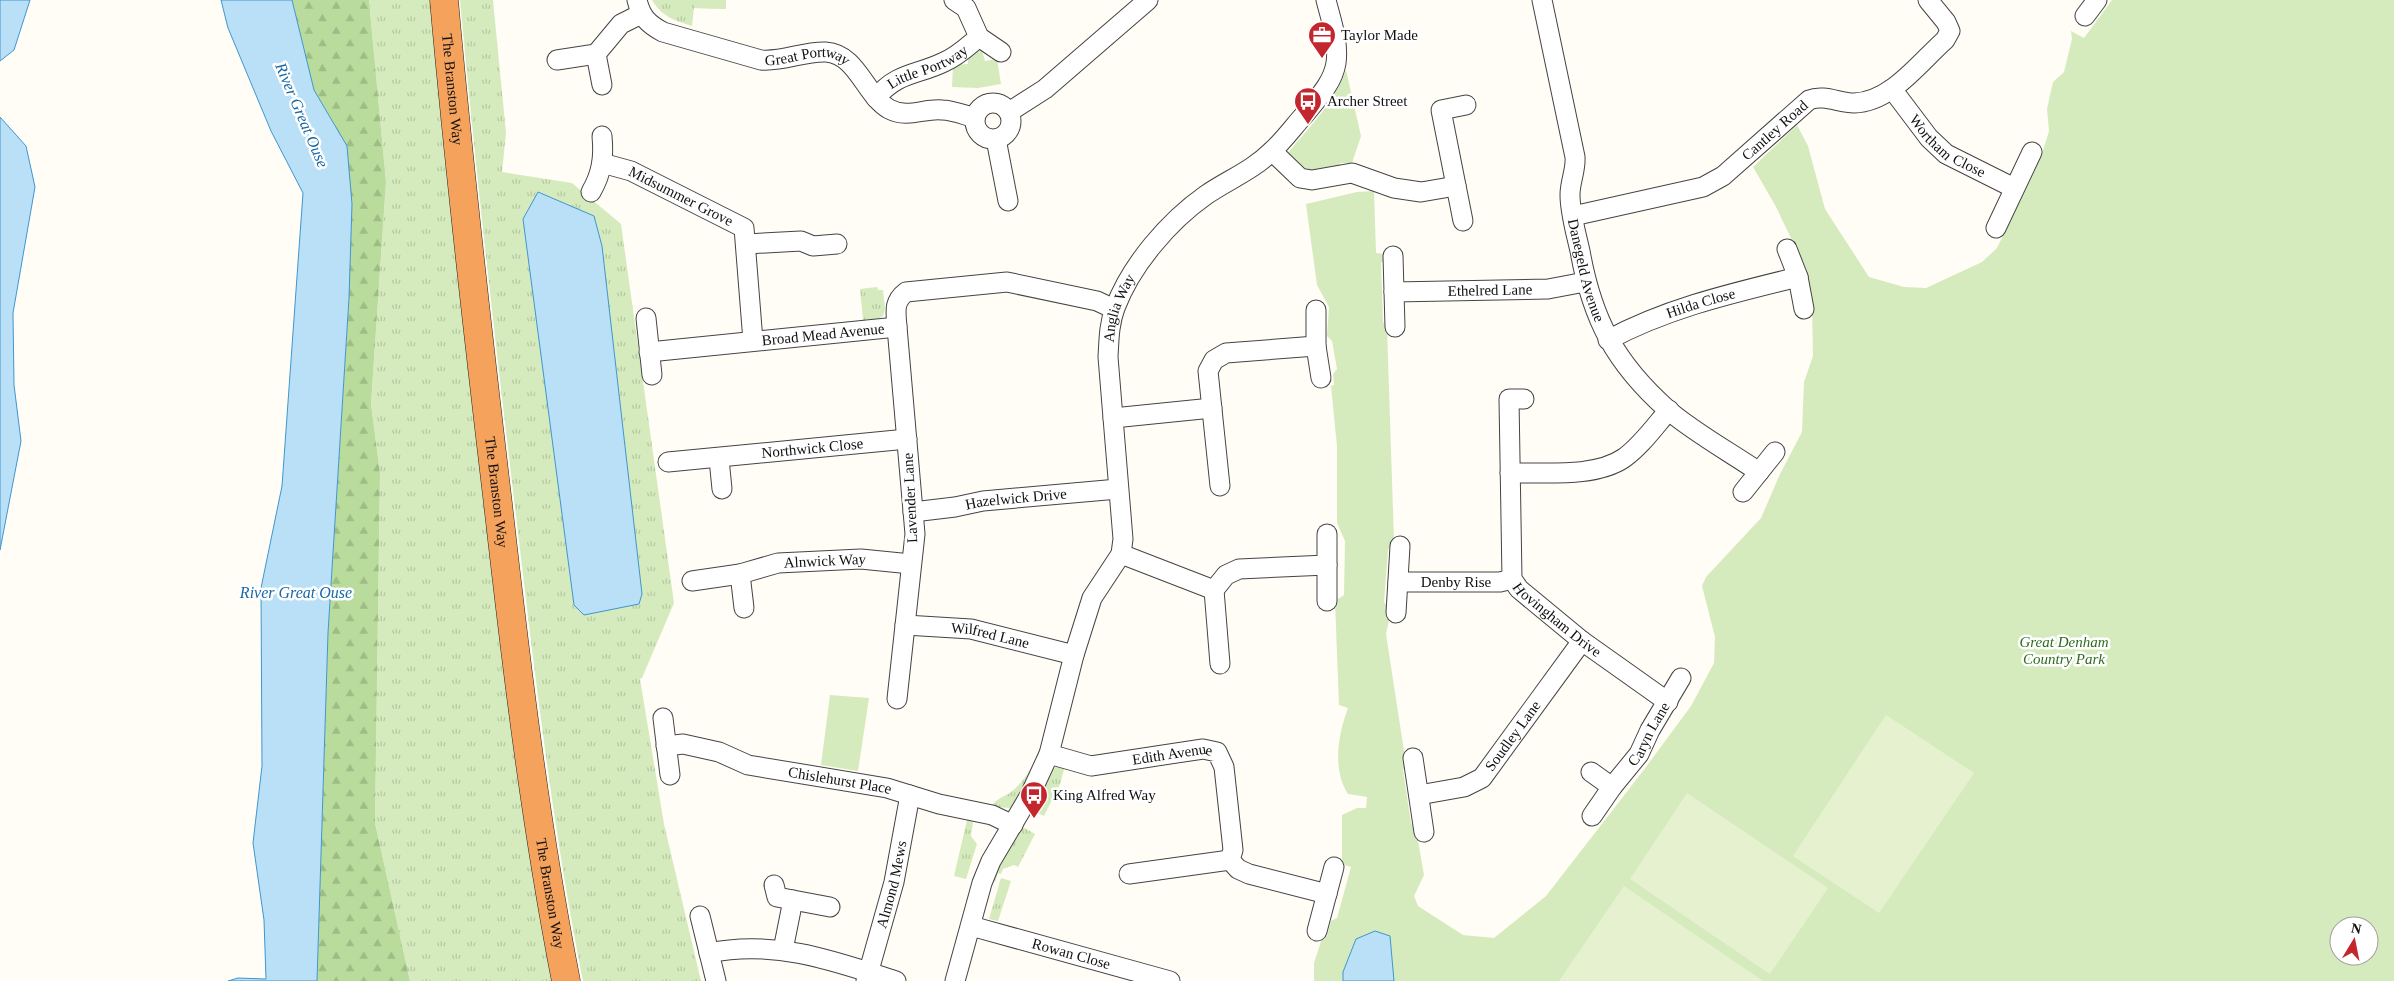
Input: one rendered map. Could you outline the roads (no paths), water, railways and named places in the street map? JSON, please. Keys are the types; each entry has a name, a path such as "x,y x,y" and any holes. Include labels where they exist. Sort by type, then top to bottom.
{"highway":[{"name":"The Branston Way","path":"444,0 485,393 515,652 550,896 566,981"}],"street":[{"name":"Little Portway","path":"954,0 966,8 979,37 1000,52"},
{"path":"1009,112 1045,89 1148,0"},
{"name":"Anglia Way","path":"1121,554 1123,539 1108,357 1110,328 1114,309 1138,268 1157,239 1169,225 1208,194 1248,170 1272,151 1322,94 1332,76 1336,52 1334,29 1326,0"},
{"name":"Danegeld Avenue","path":"1542,0 1575,158 1576,170 1570,195 1585,282 1592,306 1608,340 1634,376 1669,410 1759,472"},
{"name":"Cantley Road","path":"1573,216 1703,187 1723,176 1809,100 1817,97 1854,103 1872,100 1892,89 1945,40 1950,31 1946,22 1928,0"},
{"path":"2085,16 2096,0"},
{"path":"557,60 596,54 621,24 639,7"},
{"name":"Great Portway","path":"639,7 649,24 663,32 762,60 773,61 817,52 834,54 853,66 876,98 889,109 903,114 944,110 975,118"},
{"name":"Little Portway","path":"876,98 886,86 896,79 943,63 960,54 979,37"},
{"path":"596,54 602,85"},
{"name":"Wortham Close","path":"1892,89 1929,138 1946,154 2014,188"},
{"path":"987,104 999,104 1009,112 1010,129 1002,137 996,139 985,137 980,134 975,124 975,118 977,112 987,104"},
{"path":"1464,221 1441,110 1466,105"},
{"path":"591,192 600,176 602,136"},
{"path":"996,139 1008,201"},
{"path":"1272,151 1300,178 1312,180 1352,174 1394,188 1421,192 1456,186"},
{"path":"1996,228 2032,152"},
{"name":"Midsummer Grove","path":"602,163 631,170 744,228 753,341"},
{"name":"Midsummer Grove","path":"746,244 801,242 814,246 837,244"},
{"path":"1786,249 1798,277 1804,309"},
{"path":"1393,256 1395,327"},
{"name":"Hilda Close","path":"1608,340 1631,328 1705,300 1798,277"},
{"name":"Broad Mead Avenue","path":"649,352 897,327 896,304 899,297 906,292 1007,282 1097,301 1114,309"},
{"name":"Ethelred Lane","path":"1394,292 1548,289 1585,282"},
{"path":"1316,310 1316,346 1321,378"},
{"path":"646,318 652,374"},
{"name":"Lavender Lane","path":"897,327 915,534 897,699"},
{"path":"1220,486 1208,371 1214,360 1226,353 1316,346"},
{"name":"Hovingham Drive","path":"1524,398 1509,399 1512,579 1519,589 1582,641 1668,702"},
{"path":"1113,418 1212,408"},
{"path":"1510,473 1588,471 1608,468 1625,458 1669,410"},
{"name":"Northwick Close","path":"668,462 719,459 907,439"},
{"path":"1743,492 1776,452"},
{"path":"719,459 722,489"},
{"name":"Hazelwick Drive","path":"913,512 955,507 983,500 1118,489"},
{"path":"1327,534 1327,601"},
{"name":"Denby Rise","path":"1396,613 1400,546"},
{"path":"955,981 972,926 982,883 991,862 1030,795 1049,754 1074,655 1092,598 1121,554 1214,590"},
{"name":"Alnwick Way","path":"692,581 740,574 778,563 860,559 911,564"},
{"path":"1220,664 1214,590 1226,575 1240,569 1327,564"},
{"path":"740,574 744,608"},
{"name":"Denby Rise","path":"1398,582 1500,582 1512,579"},
{"name":"Wilfred Lane","path":"905,625 971,629 1074,655"},
{"name":"Soudley Lane","path":"1419,795 1464,787 1482,778 1582,641"},
{"name":"Caryn Lane","path":"1592,816 1612,787 1639,754 1650,730 1681,678"},
{"path":"663,718 670,775"},
{"name":"Chislehurst Place","path":"666,746 683,744 719,752 748,765 866,783 940,804 992,815 1013,825"},
{"name":"Edith Avenue","path":"1049,754 1091,766 1203,749 1217,752 1224,767 1233,850 1230,860"},
{"path":"1413,758 1424,832"},
{"path":"1591,772 1612,787"},
{"name":"Almond Mews","path":"867,976 894,882 910,795"},
{"path":"1138,878 1230,860 1238,869 1250,874 1327,894"},
{"path":"1317,931 1334,867"},
{"path":"774,885 777,897 830,907"},
{"path":"783,950 794,900"},
{"path":"700,916 716,981"},
{"name":"Rowan Close","path":"972,926 1170,981"},
{"path":"709,953 734,947 783,950 867,976 896,981"}],"water":[{"path":"0,0 30,0 14,50 0,61"},
{"name":"River Great Ouse","path":"221,0 292,0 314,90 347,146 352,204 349,298 328,633 317,981 228,981 238,978 266,979 264,920 253,843 262,766 261,588 282,486 303,193 271,131 228,28"},
{"path":"0,117 26,146 35,187 13,313 14,385 21,441 0,550"},
{"path":"538,192 594,216 602,246 642,594 639,604 584,615 574,605 523,219"},
{"path":"1375,931 1390,936 1394,981 1343,981 1343,972 1356,939"}],"place":[{"name":"Taylor Made","path":"1322,59"},
{"name":"Archer Street","path":"1308,125"},
{"name":"King Alfred Way","path":"1034,819"}],"park label":[{"name":"Great Denham Country Park","path":"2064,650"}]}
